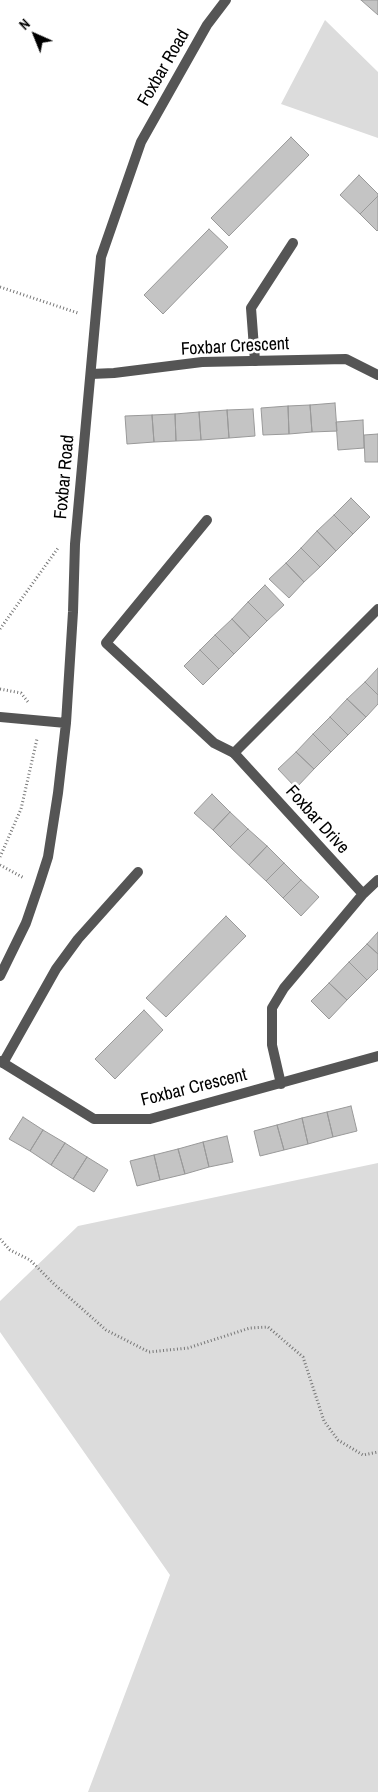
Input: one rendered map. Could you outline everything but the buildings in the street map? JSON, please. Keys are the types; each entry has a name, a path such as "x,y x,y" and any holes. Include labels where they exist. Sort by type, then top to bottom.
{"street":[{"name":"Foxbar Road","path":"0,976 26,923 39,886 48,857 58,793 66,723 75,544 101,257 141,142 207,26 226,0"},
{"path":"255,361 251,308 293,243"},
{"name":"Foxbar Crescent","path":"91,374 202,362 346,359 378,375"},
{"name":"Foxbar Drive","path":"207,520 106,643 214,743 234,753 363,894"},
{"path":"234,753 378,609"},
{"path":"0,717 66,723"},
{"path":"1,1062 56,969 78,938 138,872"},
{"path":"281,1084 272,1045 272,1008 284,988 363,894 378,880"},
{"name":"Foxbar Crescent","path":"1,1062 94,1119 150,1119 378,1056"}],"path":[{"path":"0,287 96,318"},
{"path":"0,629 57,548 75,544"},
{"path":"0,857 21,808 42,721"},
{"path":"0,866 39,886"},
{"path":"0,1239 10,1250 30,1260 106,1330 149,1352 188,1348 250,1328 268,1327 303,1358 324,1421 338,1440 363,1455 378,1452"}],"shaded area":[{"path":"325,20 378,72 378,138 281,104"},
{"path":"378,1163 378,1792 88,1792 170,1575 0,1332 0,1301 78,1226"}]}
